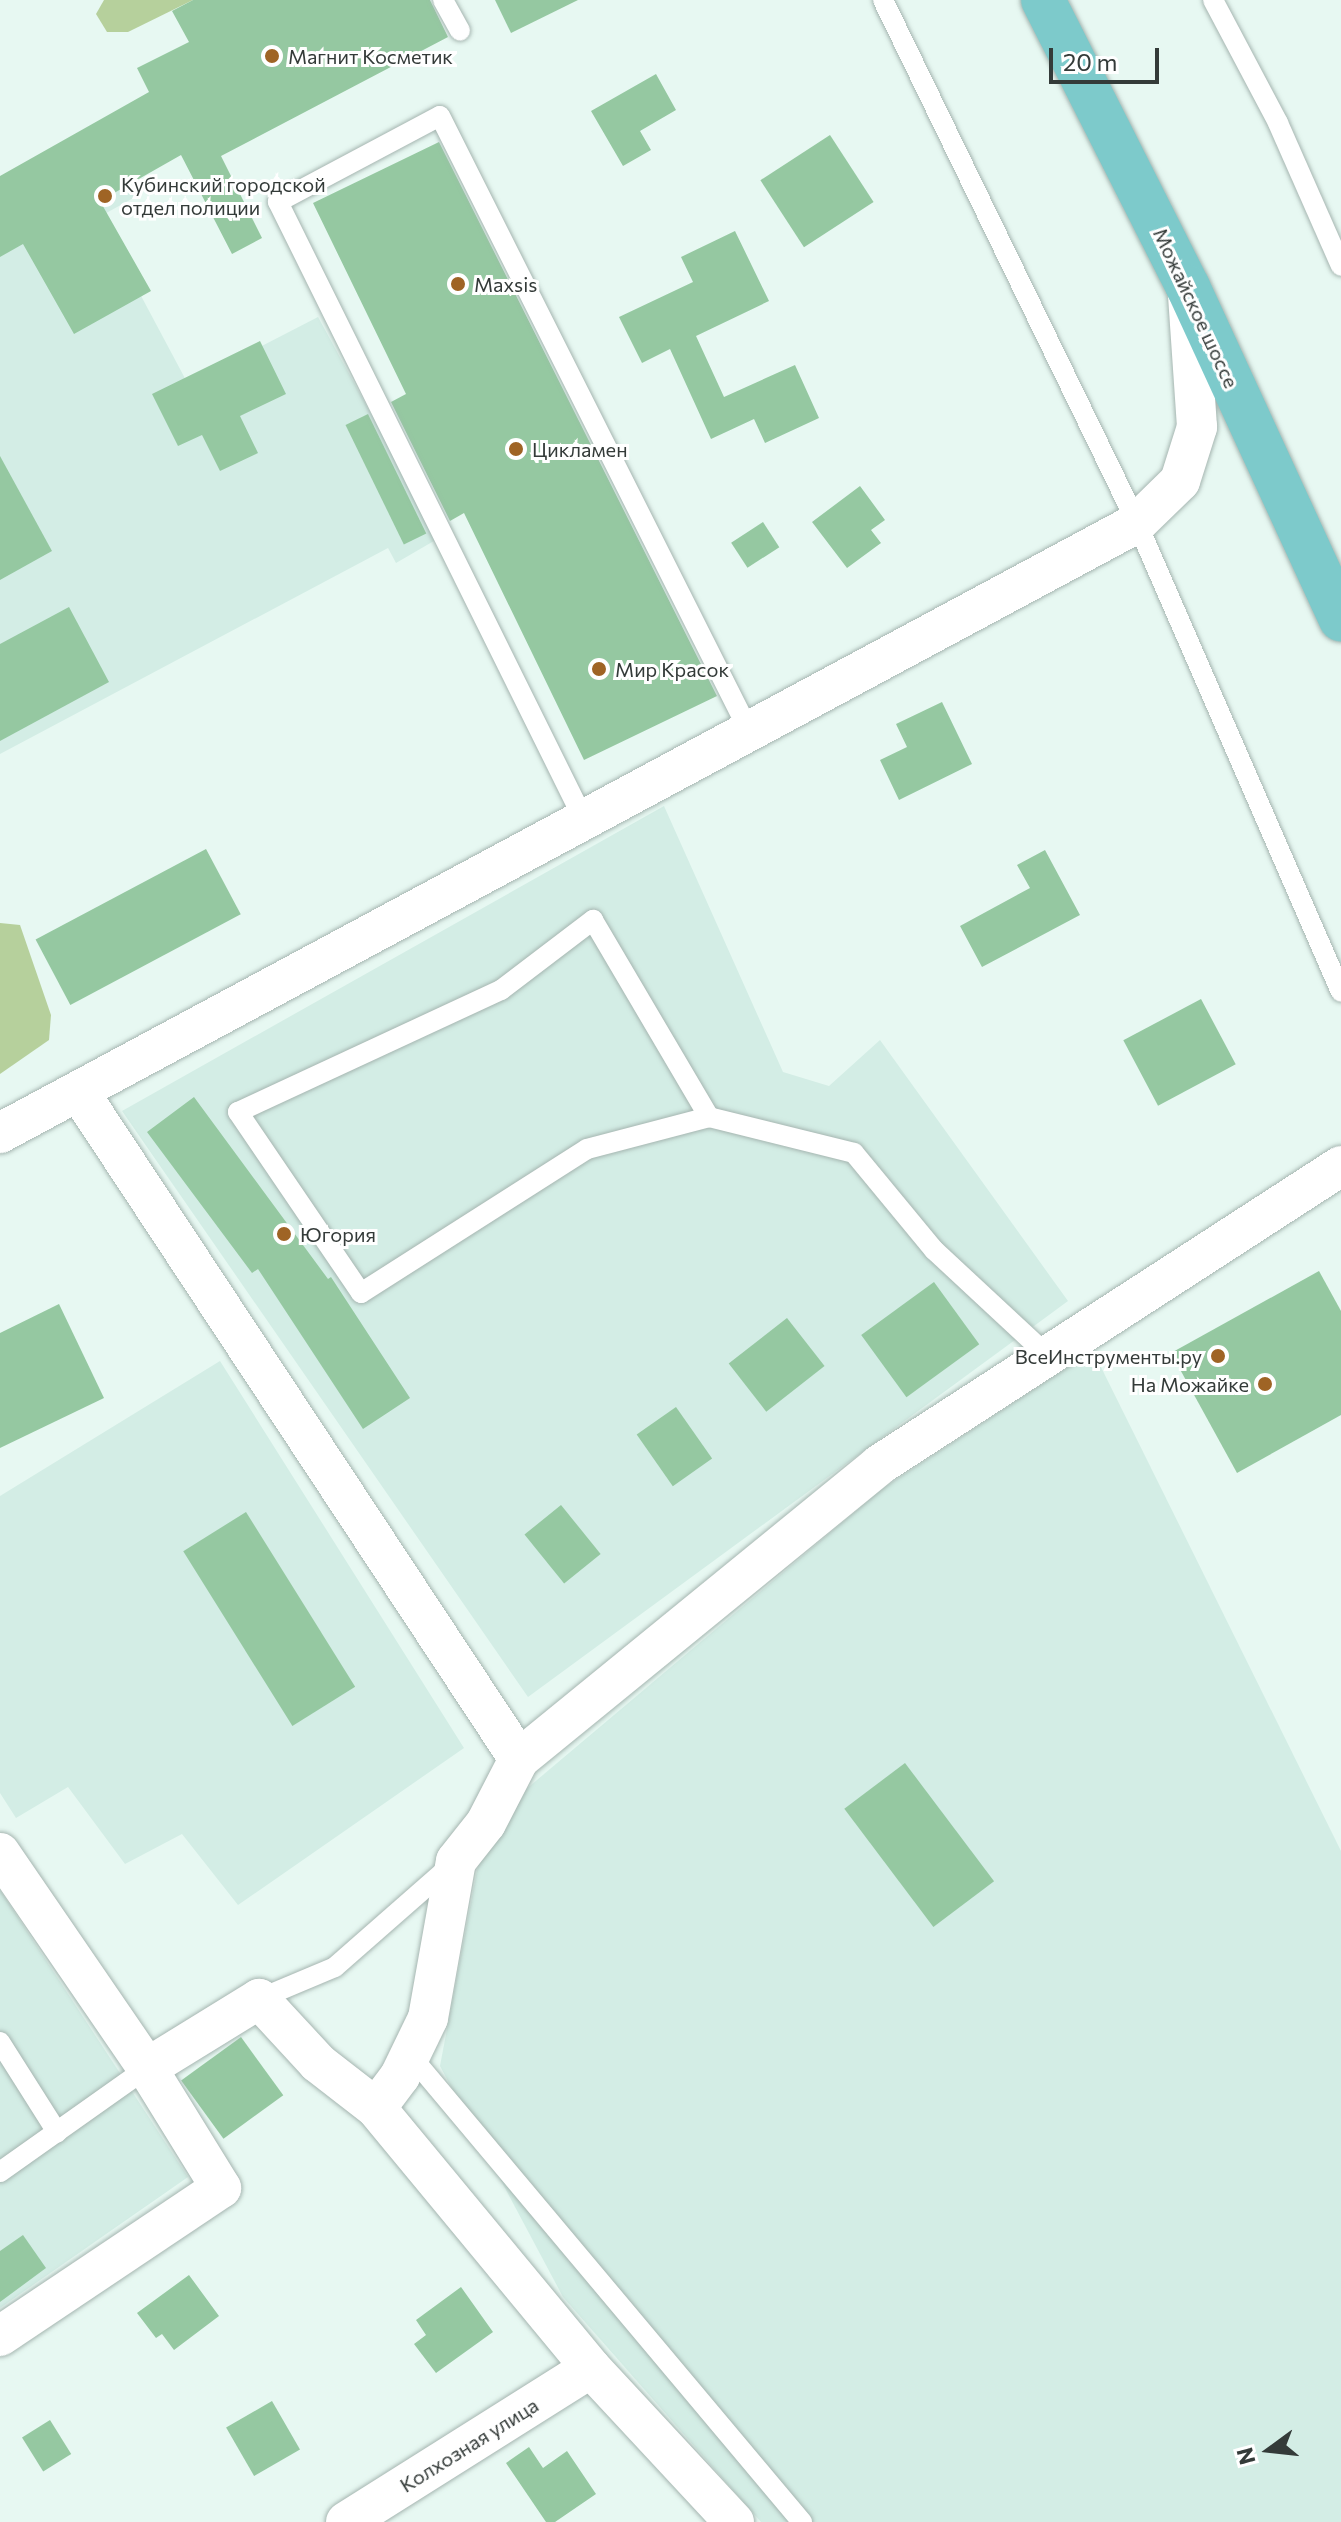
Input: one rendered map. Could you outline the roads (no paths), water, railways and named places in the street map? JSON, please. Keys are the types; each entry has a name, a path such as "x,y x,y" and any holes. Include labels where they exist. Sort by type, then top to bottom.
{"main road":[{"name":"Можайское шоссе","path":"1043,0 1188,287 1341,620"}],"street":[{"path":"0,1133 1137,523 1180,481 1197,427 1188,287"},
{"path":"79,1092 519,1759"},
{"path":"376,2108 400,2076 428,2018 456,1861 486,1823 519,1759 879,1465 1341,1166"},
{"path":"0,1853 147,2068 221,2188 0,2336"},
{"path":"147,2068 259,1999 318,2063 376,2108 591,2368 734,2522"},
{"name":"Колхозная улица","path":"346,2522 591,2368"}],"lane":[{"path":"443,0 460,31"},
{"path":"883,0 1137,523 1341,992"},
{"path":"1213,0 1278,123 1341,266"},
{"path":"584,820 278,202 440,116 749,731"},
{"path":"709,1117 593,920 501,990 238,1112 361,1293 587,1149 709,1117 854,1153 934,1250 1047,1355"},
{"path":"259,1999 335,1967 456,1861"},
{"path":"0,2042 57,2132"},
{"path":"410,2055 802,2522"},
{"path":"0,2172 147,2068"}],"place":[{"name":"Магнит Косметик","path":"272,56"},
{"name":"Кубинский городской отдел полиции","path":"105,196"},
{"name":"Maxsis","path":"458,284"},
{"name":"Цикламен","path":"516,449"},
{"name":"Мир Красок","path":"599,669"},
{"name":"Югория","path":"284,1234"},
{"name":"ВсеИнструменты.ру","path":"1218,1356"},
{"name":"На Можайке","path":"1265,1384"}]}
